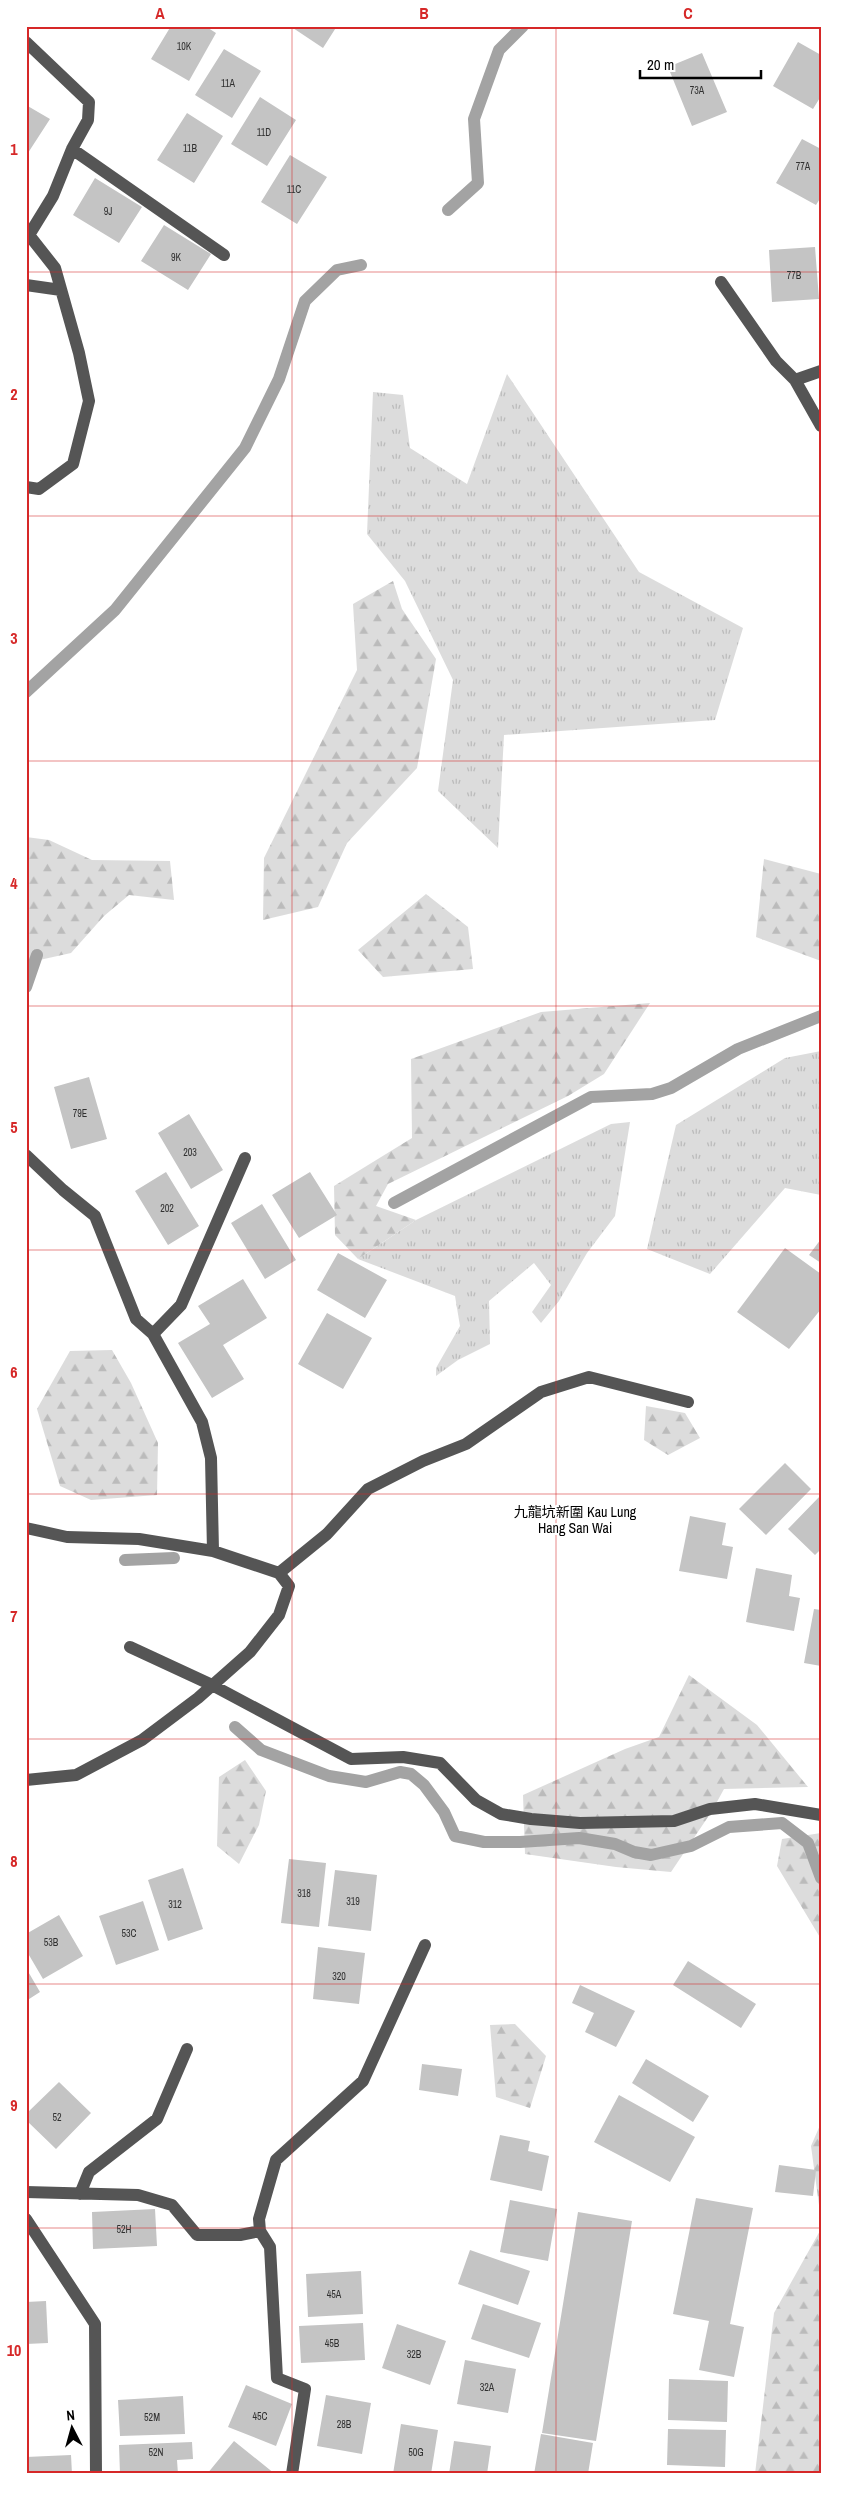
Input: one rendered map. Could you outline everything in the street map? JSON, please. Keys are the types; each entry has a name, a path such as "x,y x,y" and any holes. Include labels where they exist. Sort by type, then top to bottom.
{"street":[{"path":"26,42 89,102 88,120 72,149 54,196 29,235 55,268 79,353 90,401 73,464 39,489 26,487"},
{"path":"72,149 224,255"},
{"path":"721,282 776,361 795,380 821,426"},
{"path":"26,285 62,290"},
{"path":"795,380 821,372"},
{"path":"26,1155 63,1190 96,1216 136,1319 153,1334 202,1422 211,1458 213,1551"},
{"path":"153,1334 181,1304 245,1158"},
{"path":"278,1573 327,1534 368,1489 423,1461 466,1444 541,1392 589,1377 688,1402"},
{"path":"26,1528 67,1537 139,1538 213,1551 278,1573 289,1586 279,1615 250,1652 212,1686 142,1740 76,1775 26,1780"},
{"path":"130,1647 212,1686 351,1759 403,1757 440,1763 476,1800 502,1814 531,1819 580,1823 674,1820 710,1809 755,1804 821,1815"},
{"path":"292,2474 305,2389 277,2378 270,2247 260,2231 259,2219 276,2160 363,2081 425,1945"},
{"path":"80,2194 89,2172 157,2119 187,2049"},
{"path":"26,2192 138,2195 172,2205 197,2235 240,2236 260,2231"},
{"path":"26,2219 95,2324 96,2474"}],"green space":[{"path":"507,374 639,572 743,628 715,720 504,735 498,848 438,791 453,680 405,581 367,534 373,392 403,395 410,448 467,484"},
{"path":"393,581 402,609 436,659 417,768 347,843 318,907 263,920 264,858 357,670 353,604"},
{"path":"26,837 49,840 92,860 170,861 174,900 129,895 104,916 71,953 26,963"},
{"path":"764,859 821,874 821,961 756,937"},
{"path":"426,894 468,927 473,969 383,977 358,950"},
{"path":"650,1003 604,1074 568,1096 388,1184 376,1206 416,1220 358,1259 335,1235 334,1186 412,1138 411,1059 541,1012"},
{"path":"821,1051 821,1195 785,1188 710,1274 647,1249 676,1125 785,1058"},
{"path":"630,1122 615,1216 587,1253 559,1301 541,1323 532,1312 551,1285 534,1263 489,1301 490,1344 458,1360 436,1376 436,1368 460,1326 455,1296 358,1259 416,1220 611,1124"},
{"path":"112,1350 131,1383 158,1443 157,1495 91,1500 60,1486 37,1409 70,1351"},
{"path":"646,1406 685,1413 700,1438 668,1455 644,1440"},
{"path":"689,1675 757,1725 808,1787 724,1789 712,1811 671,1872 616,1867 525,1854 523,1795 625,1749 659,1737"},
{"path":"245,1760 266,1791 259,1825 239,1864 217,1846 219,1777"},
{"path":"821,1833 821,1939 777,1866 782,1839"},
{"path":"515,2024 546,2056 530,2108 496,2097 490,2025"},
{"path":"821,2123 821,2220 811,2146"},
{"path":"821,2229 821,2474 755,2474 774,2313"}],"building":[{"path":"171,26 205,26 216,33 189,81 151,59"},
{"path":"290,26 337,26 323,48"},
{"path":"798,42 821,55 821,96 813,109 773,86"},
{"path":"224,49 261,71 232,118 195,95"},
{"path":"702,53 727,112 692,126 668,67"},
{"path":"260,97 296,120 267,166 231,144"},
{"path":"26,105 50,119 26,156"},
{"path":"187,113 223,136 194,183 157,160"},
{"path":"802,139 821,149 821,197 816,205 776,183"},
{"path":"290,155 327,177 297,224 261,202"},
{"path":"95,178 142,207 119,243 73,215"},
{"path":"164,225 211,254 188,290 141,261"},
{"path":"815,247 819,299 772,302 769,250"},
{"path":"89,1077 107,1139 71,1149 54,1087"},
{"path":"189,1114 223,1170 191,1189 158,1133"},
{"path":"166,1172 199,1226 168,1245 135,1191"},
{"path":"310,1172 337,1215 299,1238 272,1195"},
{"path":"262,1204 296,1260 265,1279 231,1223"},
{"path":"821,1239 821,1263 809,1255"},
{"path":"785,1248 821,1274 821,1309 789,1349 737,1312"},
{"path":"338,1253 387,1280 365,1318 317,1290"},
{"path":"243,1279 267,1318 223,1345 244,1379 212,1398 178,1343 210,1324 198,1306"},
{"path":"327,1313 372,1338 343,1389 298,1364"},
{"path":"785,1463 811,1489 766,1535 739,1509"},
{"path":"821,1495 821,1549 815,1555 788,1529"},
{"path":"690,1516 726,1523 722,1545 733,1547 727,1579 679,1571"},
{"path":"756,1568 792,1575 789,1596 800,1598 794,1631 746,1622"},
{"path":"814,1609 821,1610 821,1666 804,1663"},
{"path":"289,1859 326,1863 319,1927 281,1923"},
{"path":"183,1868 203,1929 168,1941 148,1880"},
{"path":"335,1870 377,1875 371,1931 328,1926"},
{"path":"143,1901 159,1950 116,1965 99,1916"},
{"path":"59,1915 83,1956 43,1979 26,1950 26,1934"},
{"path":"318,1947 365,1953 359,2004 313,1999"},
{"path":"688,1961 756,2004 741,2028 673,1985"},
{"path":"26,1968 40,1992 26,2001"},
{"path":"580,1985 635,2011 616,2047 585,2032 594,2013 572,2003"},
{"path":"646,2059 709,2096 693,2122 632,2083"},
{"path":"422,2064 462,2069 458,2096 419,2090"},
{"path":"59,2082 91,2113 56,2149 26,2120 26,2114"},
{"path":"619,2095 695,2137 670,2182 594,2142"},
{"path":"500,2135 530,2141 528,2151 549,2156 542,2191 490,2180"},
{"path":"779,2165 816,2170 813,2196 775,2192"},
{"path":"696,2198 753,2208 730,2324 744,2327 734,2377 699,2370 709,2321 673,2314"},
{"path":"510,2200 557,2209 548,2261 500,2252"},
{"path":"155,2209 157,2246 93,2249 92,2212"},
{"path":"578,2212 632,2221 596,2441 542,2433"},
{"path":"470,2250 530,2271 518,2305 458,2284"},
{"path":"361,2271 363,2314 308,2317 306,2274"},
{"path":"46,2301 48,2343 26,2344 26,2302"},
{"path":"483,2304 541,2323 529,2358 471,2339"},
{"path":"363,2323 365,2360 301,2363 299,2326"},
{"path":"397,2324 446,2341 430,2385 382,2368"},
{"path":"465,2360 516,2369 508,2413 457,2404"},
{"path":"669,2379 728,2381 727,2422 668,2420"},
{"path":"246,2385 292,2404 276,2446 228,2427"},
{"path":"326,2395 371,2403 362,2454 317,2446"},
{"path":"183,2396 185,2434 120,2436 118,2400"},
{"path":"401,2424 438,2430 431,2474 393,2474"},
{"path":"668,2429 726,2430 725,2467 667,2465"},
{"path":"541,2434 593,2443 588,2474 534,2474"},
{"path":"234,2441 275,2474 207,2474"},
{"path":"454,2441 491,2446 487,2474 449,2474"},
{"path":"192,2442 193,2459 177,2460 178,2474 120,2474 119,2445"},
{"path":"71,2455 72,2474 26,2474 26,2457"}],"waterway":[{"path":"448,210 478,183 474,119 499,50 523,26"},
{"path":"26,692 115,610 245,448 279,379 305,301 337,270 361,265"},
{"path":"26,987 37,955"},
{"path":"394,1203 591,1097 652,1094 671,1088 738,1049 821,1016"},
{"path":"125,1560 174,1558"},
{"path":"235,1727 261,1750 329,1776 366,1782 400,1772 411,1774 424,1785 444,1812 455,1836 484,1842 520,1842 579,1838 615,1844 634,1852 651,1855 691,1846 729,1827 782,1823 808,1843 821,1878"}],"district":[{"name":"九龍坑新圍 Kau Lung Hang San Wai","path":"575,1520"}]}
